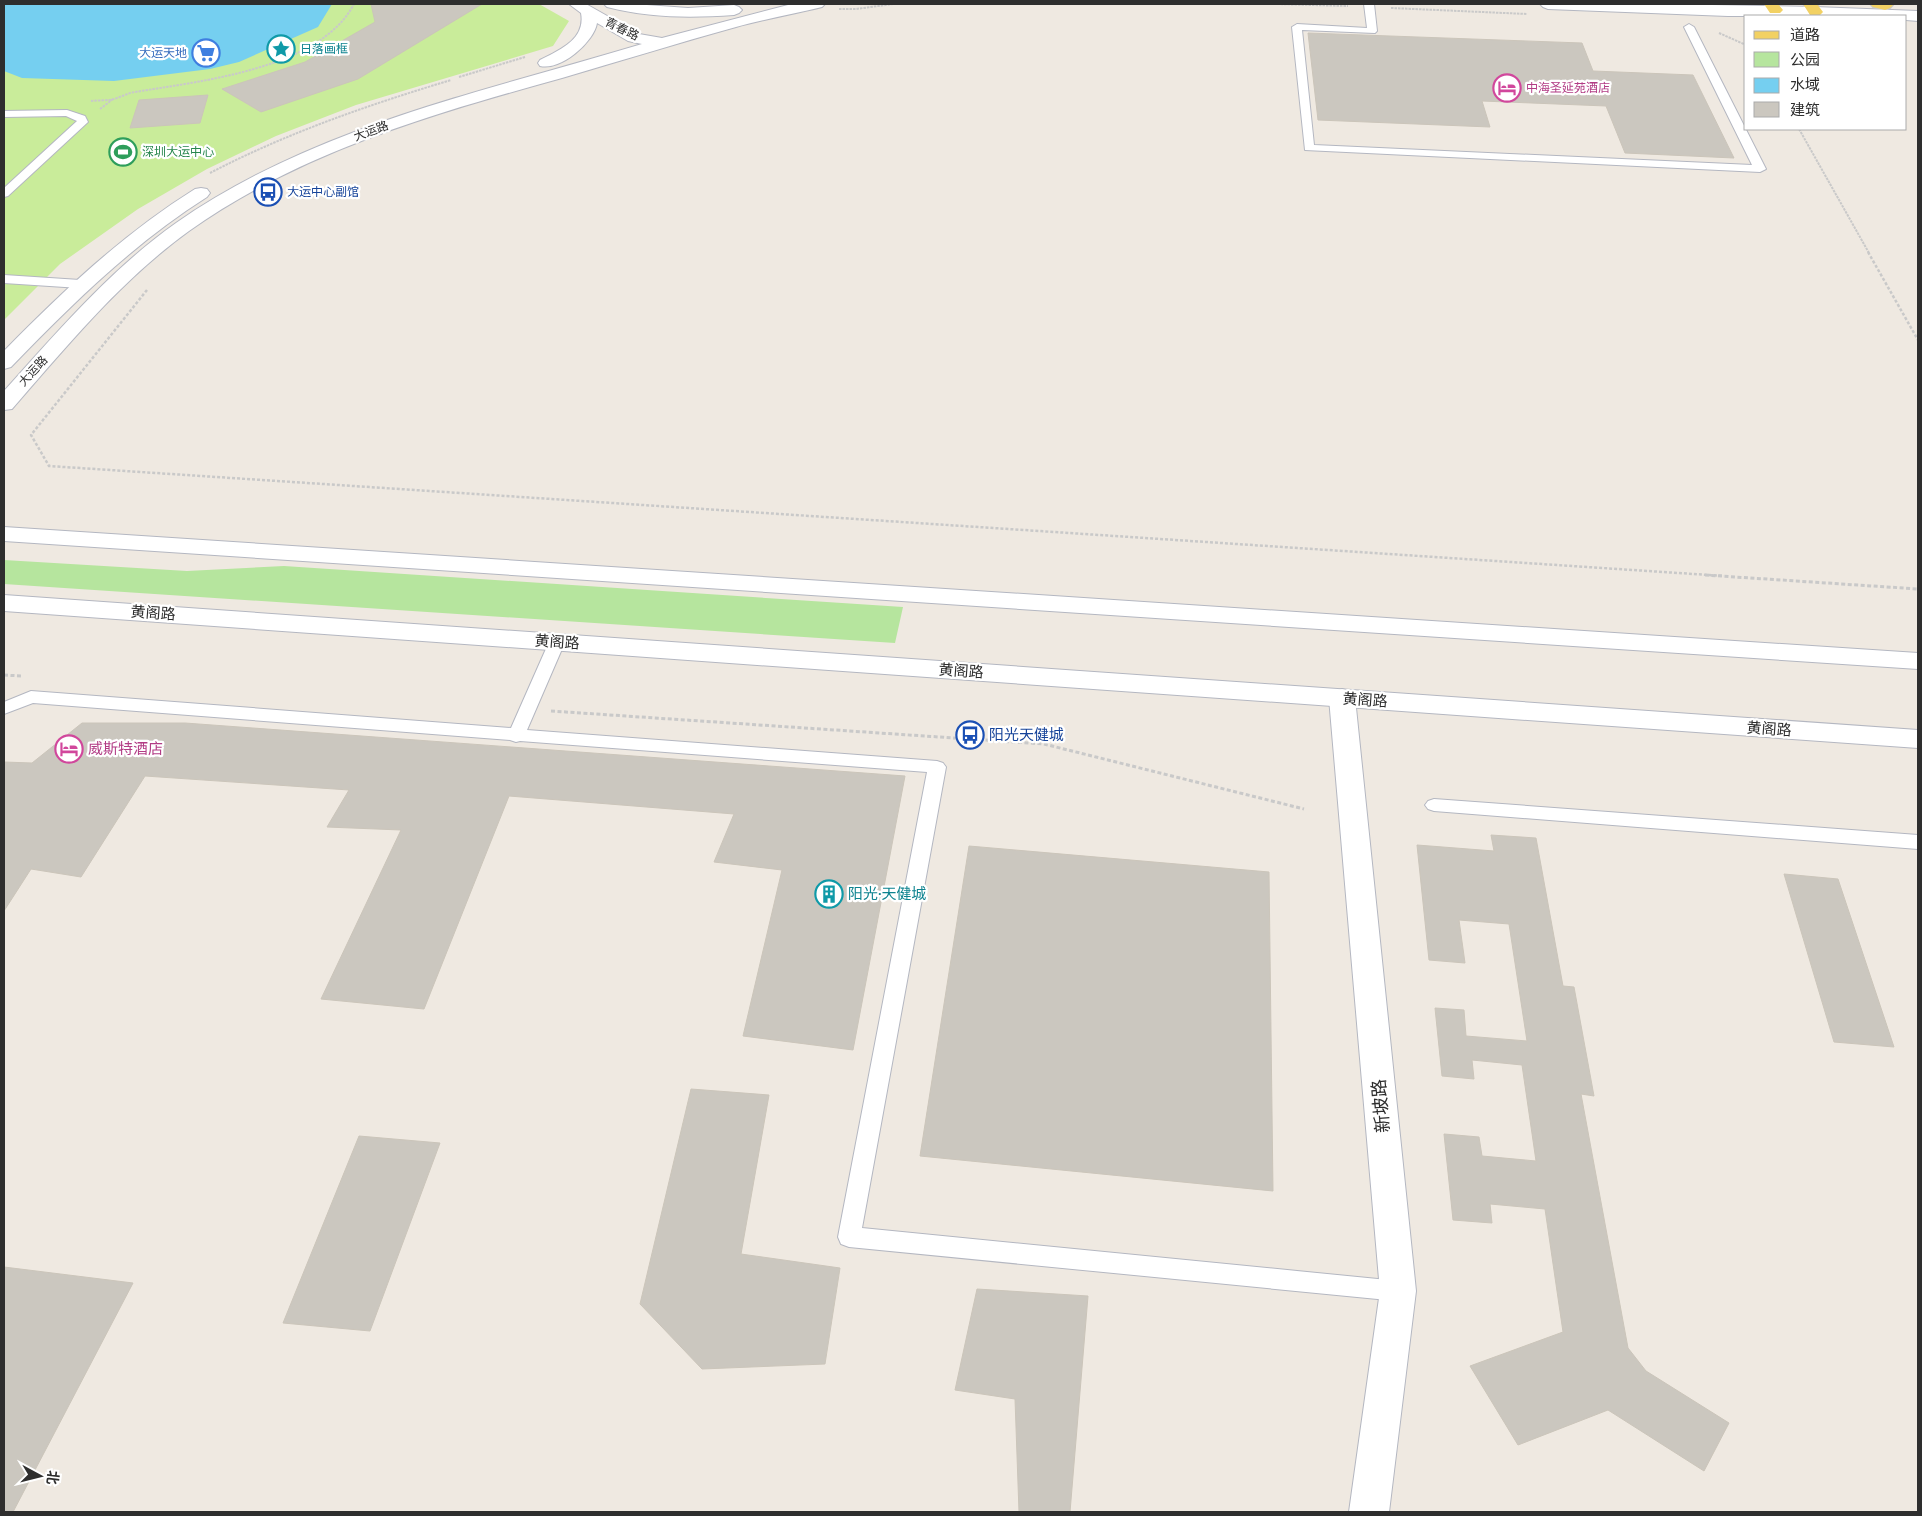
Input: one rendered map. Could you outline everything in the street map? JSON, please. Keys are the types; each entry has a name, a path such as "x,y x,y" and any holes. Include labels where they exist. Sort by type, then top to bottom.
{"street":[{"path":"611,4 670,12 734,10"},
{"name":"青春路","path":"611,4 661,37"},
{"name":"大运路","path":"4,404 106,294 142,259 198,217 265,177 350,138 661,37 734,10 762,4"},
{"name":"大运路","path":"258,162 311,137 399,105 634,38 661,37 817,4"},
{"path":"1548,4 1719,10 1773,7 1813,8 1905,15"},
{"path":"1837,4 1918,7"},
{"path":"546,63 567,52 581,41 591,18 582,7"},
{"name":"青春路","path":"582,7 634,38"},
{"name":"大运路","path":"4,363 80,284 150,226 220,182"},
{"path":"4,516 19,526 50,537"},
{"path":"4,534 1918,660"},
{"name":"黄阁路","path":"6,603 1918,739"},
{"name":"新坡路","path":"1342,698 1398,1291 1369,1512"}],"lane":[{"path":"1369,6 1372,31 1297,27 1310,148 1760,169 1689,27"},
{"path":"4,114 68,114 81,118 83,122 4,194"},
{"path":"4,279 80,284"},
{"path":"516,736 557,642"},
{"path":"4,708 31,697 516,736 937,767 849,1237 1398,1291"},
{"path":"1434,805 1918,842"}],"path":[{"path":"88,101 113,99 132,92 201,82 273,62 304,49 329,34 346,20 354,4"},
{"path":"838,9 856,9 893,4"},
{"path":"1278,4 1369,6 1533,15"},
{"path":"1719,33 1744,44"},
{"path":"1800,130 1918,340"},
{"path":"151,285 31,435 49,466 1918,589"}],"green space":[{"name":"深圳大运中心","path":"4,4 539,4 569,21 553,46 356,105 276,136 207,169 138,209 60,264 4,320"},
{"path":"4,560 187,571 284,566 903,607 895,643 4,584"}],"water":[{"path":"4,4 332,4 318,27 239,62 210,69 114,81 22,78 4,71"}],"building":[{"path":"371,4 482,4 358,79 261,112 222,89 305,62 375,22"},
{"name":"中海圣延苑酒店","path":"1308,33 1582,43 1593,71 1693,75 1734,158 1625,153 1606,106 1482,101 1490,127 1318,120"},
{"path":"208,95 200,123 130,128 139,100"},
{"name":"阳光·天健城","path":"82,723 185,723 905,776 853,1050 743,1036 782,870 714,862 734,814 509,796 424,1009 321,999 401,830 327,827 349,790 145,776 81,877 31,869 4,911 4,762 32,763"},
{"path":"1491,835 1536,838 1563,986 1574,987 1594,1096 1581,1094 1628,1348 1646,1371 1729,1423 1704,1471 1608,1410 1518,1445 1470,1366 1563,1332 1545,1209 1490,1204 1492,1223 1453,1220 1444,1134 1479,1137 1482,1156 1536,1161 1522,1065 1472,1060 1474,1079 1442,1076 1435,1008 1464,1010 1466,1036 1527,1041 1509,924 1459,920 1465,963 1429,960 1417,845 1494,851"},
{"path":"969,846 1269,872 1273,1191 920,1156"},
{"path":"1784,874 1838,879 1894,1047 1834,1042"},
{"path":"691,1089 769,1095 741,1254 840,1268 825,1364 702,1369 640,1304"},
{"path":"359,1136 440,1143 370,1331 283,1323"},
{"path":"4,1267 133,1283 13,1512 4,1512"},
{"path":"977,1289 1088,1296 1070,1512 1019,1512 1015,1399 955,1390"}],"place":[{"name":"日落画框","path":"281,49"},
{"name":"大运天地","path":"206,53"},
{"name":"中海圣延苑酒店","path":"1507,88"},
{"name":"深圳大运中心","path":"123,152"},
{"name":"大运中心副馆","path":"268,192"},
{"name":"阳光天健城","path":"970,735"},
{"name":"威斯特酒店","path":"69,749"},
{"name":"阳光·天健城","path":"829,894"}]}
